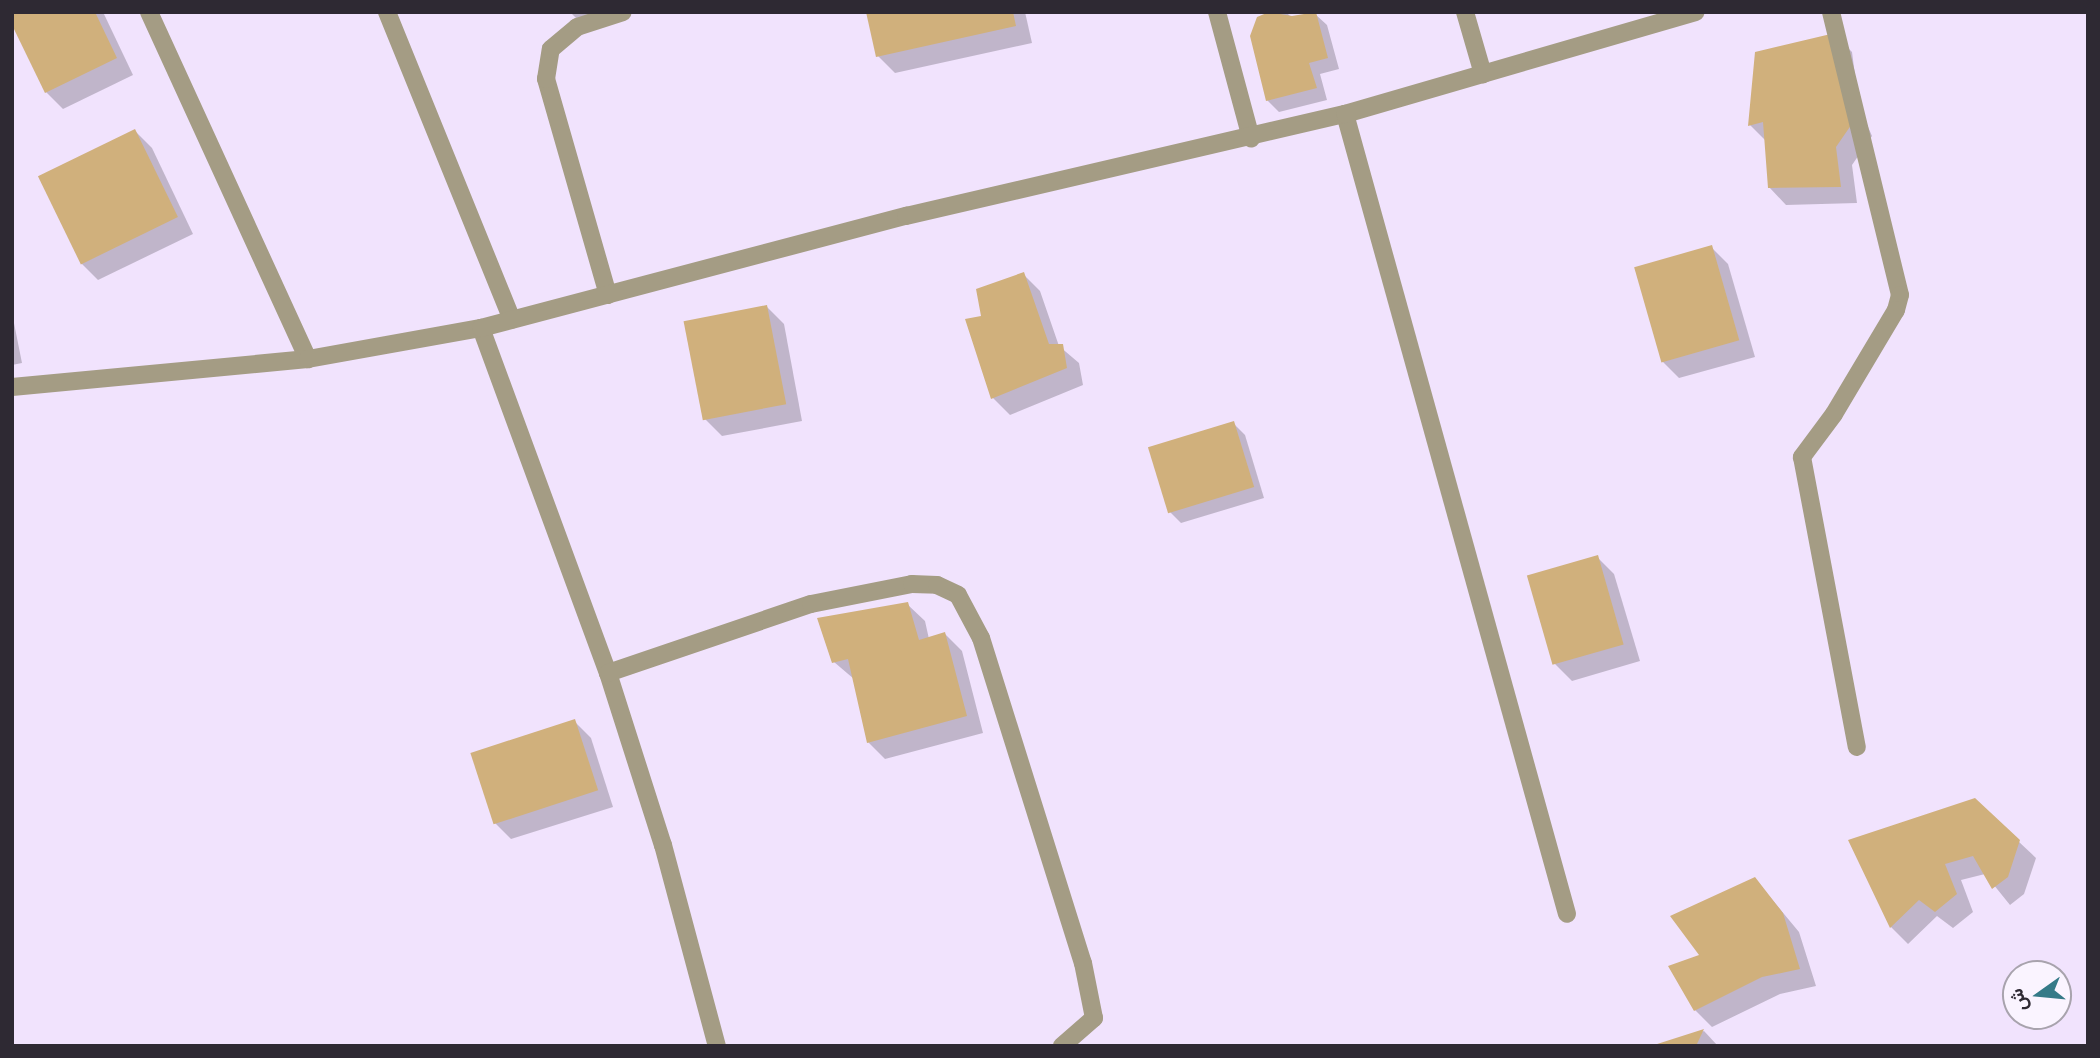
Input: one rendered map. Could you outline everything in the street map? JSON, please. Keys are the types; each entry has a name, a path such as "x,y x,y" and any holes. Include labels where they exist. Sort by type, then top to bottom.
{"street":[{"path":"149,12 308,359"},
{"path":"387,12 512,320"},
{"path":"608,295 546,79 551,49 577,27 622,12"},
{"path":"1217,12 1251,138"},
{"path":"1465,12 1483,74"},
{"path":"12,387 308,359 481,328 906,216 1251,138 1345,114 1695,12"},
{"path":"1831,12 1900,295 1896,310 1834,414 1802,457 1857,747"},
{"path":"1345,114 1567,914"},
{"path":"481,328 608,673 663,845 717,1046"},
{"path":"608,673 811,604 912,584 937,585 958,595 981,638 1083,963 1094,1018 1062,1046"}],"building":[{"path":"12,12 95,12 117,58 45,93 12,25"},
{"path":"866,12 1013,12 1016,26 876,57"},
{"path":"1269,12 1292,16 1316,12 1328,58 1309,63 1317,88 1266,101 1250,36 1257,17"},
{"path":"1835,33 1856,118 1836,147 1841,187 1768,188 1763,122 1748,126 1755,52"},
{"path":"135,129 178,217 81,264 38,176"},
{"path":"1712,245 1739,340 1661,362 1634,267"},
{"path":"1024,272 1049,344 1063,344 1067,368 991,399 965,319 981,316 976,289"},
{"path":"767,305 786,404 703,420 684,321"},
{"path":"1234,421 1254,487 1168,513 1148,447"},
{"path":"1598,555 1624,644 1553,665 1527,575"},
{"path":"908,602 919,640 945,632 967,716 867,743 848,659 832,663 817,618"},
{"path":"575,719 598,790 494,824 470,753"},
{"path":"1975,798 2020,840 2008,877 1992,889 1973,856 1945,864 1957,894 1935,912 1919,900 1890,928 1848,840"},
{"path":"1755,877 1783,913 1800,969 1762,977 1694,1011 1668,966 1699,955 1670,916"},
{"path":"1704,1029 1696,1046 1654,1046 1654,1045"}]}
